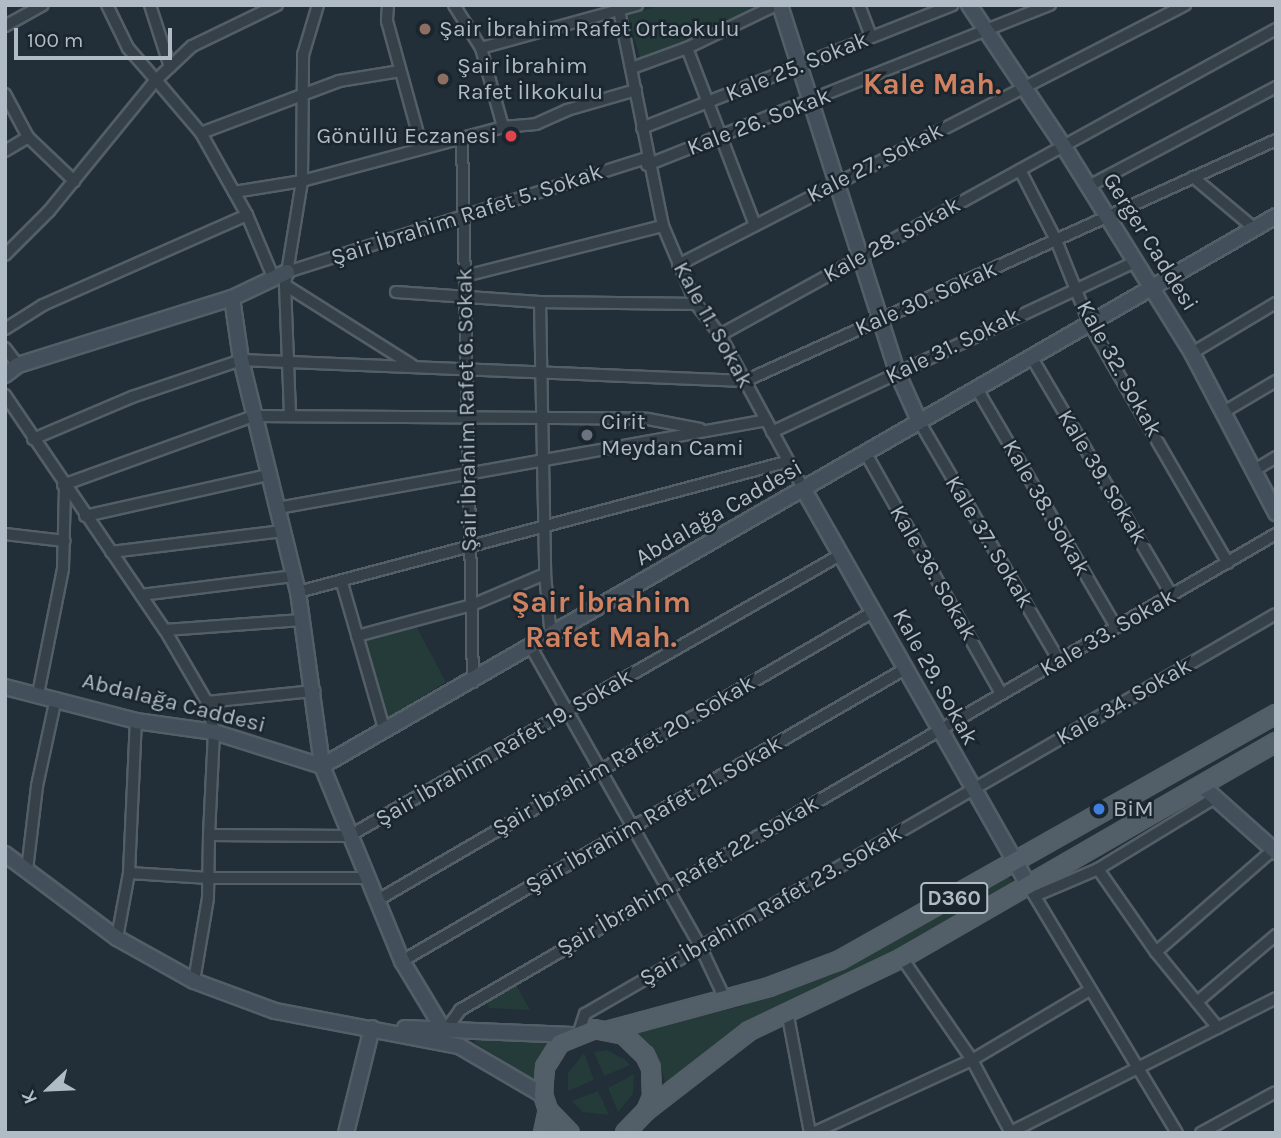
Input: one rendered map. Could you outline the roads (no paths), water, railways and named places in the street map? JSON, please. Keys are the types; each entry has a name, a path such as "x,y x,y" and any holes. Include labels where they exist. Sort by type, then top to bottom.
{"main road":[{"name":"D360","path":"610,1030 725,999 840,960 1013,865 1276,714"},
{"name":"D360","path":"646,1111 749,1031 902,958 1031,891 1201,785 1276,742"},
{"path":"543,1133 548,1060 575,1033 610,1030 630,1040 645,1055 653,1083 646,1111 625,1133"},
{"path":"546,1103 570,1133"}],"street":[{"path":"5,26 43,5"},
{"path":"107,5 128,48 201,133 282,278 413,366"},
{"path":"150,5 170,67"},
{"path":"5,255 74,181 156,80 192,46 276,5"},
{"path":"290,414 282,278 302,181 300,98 303,55 318,5"},
{"path":"388,5 387,21 422,148"},
{"path":"454,5 481,48 503,127"},
{"path":"481,48 637,5"},
{"path":"632,68 687,48 778,5 839,182 898,374 919,421"},
{"path":"859,5 872,37"},
{"name":"Kale 25. Sokak","path":"642,128 952,5"},
{"name":"Gerger Caddesi","path":"969,5 1064,147 1192,354 1276,513"},
{"name":"Kale 26. Sokak","path":"646,162 813,103 1050,5"},
{"name":"Kale 27. Sokak","path":"678,265 1185,5"},
{"name":"Kale 11. Sokak","path":"619,8 636,90 646,162 663,226 696,304 720,335 804,491"},
{"name":"Kale 28. Sokak","path":"720,335 1276,29"},
{"path":"687,48 755,225"},
{"path":"201,133 300,98 339,81 400,71"},
{"path":"1088,186 1276,88"},
{"path":"234,192 302,181 503,127 536,124 567,110 636,90"},
{"path":"5,94 28,137 74,181"},
{"path":"5,151 28,137"},
{"name":"Şair İbrahim Rafet 6. Sokak","path":"462,138 461,219 468,368 473,683"},
{"name":"Kale 30. Sokak","path":"745,381 1276,140"},
{"name":"Şair İbrahim Rafet 5. Sokak","path":"282,278 646,162"},
{"name":"Kale 32. Sokak","path":"1020,170 1056,240 1090,325 1228,563"},
{"path":"1193,177 1254,228"},
{"path":"5,329 44,305 247,215"},
{"name":"Abdalağa Caddesi","path":"5,687 56,698 136,721 214,732 322,766 532,649 804,491 865,452 1276,216"},
{"path":"465,276 663,226"},
{"name":"Kale 31. Sokak","path":"772,432 1135,262"},
{"path":"5,375 18,365 232,299 282,278"},
{"path":"396,292 540,302 696,304"},
{"path":"232,299 241,360 298,592 314,691 322,766 365,878 402,961 443,1029 458,1046 546,1103"},
{"path":"540,302 545,574 552,637"},
{"path":"1192,354 1276,303"},
{"path":"5,348 18,365"},
{"name":"Kale 39. Sokak","path":"1032,358 1172,596"},
{"path":"33,439 132,397 241,360 540,370 745,381"},
{"path":"1222,412 1276,381"},
{"name":"Kale 38. Sokak","path":"977,389 1116,627"},
{"path":"5,395 64,487 165,631 207,702 214,732 209,878 194,981"},
{"path":"64,487 254,416 290,414 648,419 700,429"},
{"path":"278,508 700,429 765,420"},
{"name":"Kale 37. Sokak","path":"919,421 1060,662"},
{"name":"Kale 36. Sokak","path":"865,452 1001,693"},
{"path":"1253,471 1276,457"},
{"path":"298,592 470,549 545,526 786,462"},
{"path":"85,516 268,475"},
{"path":"38,694 65,541 64,487"},
{"name":"Kale 29. Sokak","path":"804,491 1013,865 1031,891"},
{"path":"111,552 283,531"},
{"path":"5,534 65,541"},
{"name":"Kale 33. Sokak","path":"939,729 1060,662 1276,534"},
{"name":"Şair İbrahim Rafet 19. Sokak","path":"349,836 567,714 840,555"},
{"path":"357,636 472,605 545,574"},
{"path":"141,595 293,576"},
{"path":"342,583 386,732"},
{"name":"Şair İbrahim Rafet 20. Sokak","path":"376,901 873,612"},
{"name":"Kale 34. Sokak","path":"973,790 1276,614"},
{"path":"165,631 302,620"},
{"path":"532,649 665,891 700,946 725,999"},
{"name":"Şair İbrahim Rafet 21. Sokak","path":"402,961 905,669"},
{"path":"207,702 314,691"},
{"path":"27,870 37,786 56,698"},
{"path":"117,939 129,873 136,721"},
{"name":"Şair İbrahim Rafet 22. Sokak","path":"443,1029 460,1010 939,729"},
{"path":"1156,952 1275,851 1201,785"},
{"name":"Şair İbrahim Rafet 23. Sokak","path":"575,1033 585,1014 973,790"},
{"path":"1177,1133 1031,891 1098,869 1215,798"},
{"path":"209,835 349,836"},
{"path":"5,854 117,939 194,981 275,1011 458,1046"},
{"path":"1098,869 1156,952 1218,1028"},
{"path":"129,873 209,878 365,878"},
{"path":"1197,1002 1276,935"},
{"path":"902,958 972,1060 1010,1132 1276,998"},
{"path":"787,1011 812,1133 972,1060 1090,990"},
{"path":"372,1028 575,1033"},
{"path":"346,1133 372,1028"},
{"path":"1201,1133 1276,1093"}],"place":[{"name":"Şair İbrahim Rafet Ortaokulu","path":"425,29"},
{"name":"Şair İbrahim Rafet İlkokulu","path":"443,79"},
{"name":"Gönüllü Eczanesi","path":"511,136"},
{"name":"Cirit Meydan Cami","path":"587,435"},
{"name":"BiM","path":"1099,809"}],"district":[{"name":"Kale Mah.","path":"932,84"},
{"name":"Şair İbrahim Rafet Mah.","path":"601,619"}]}
